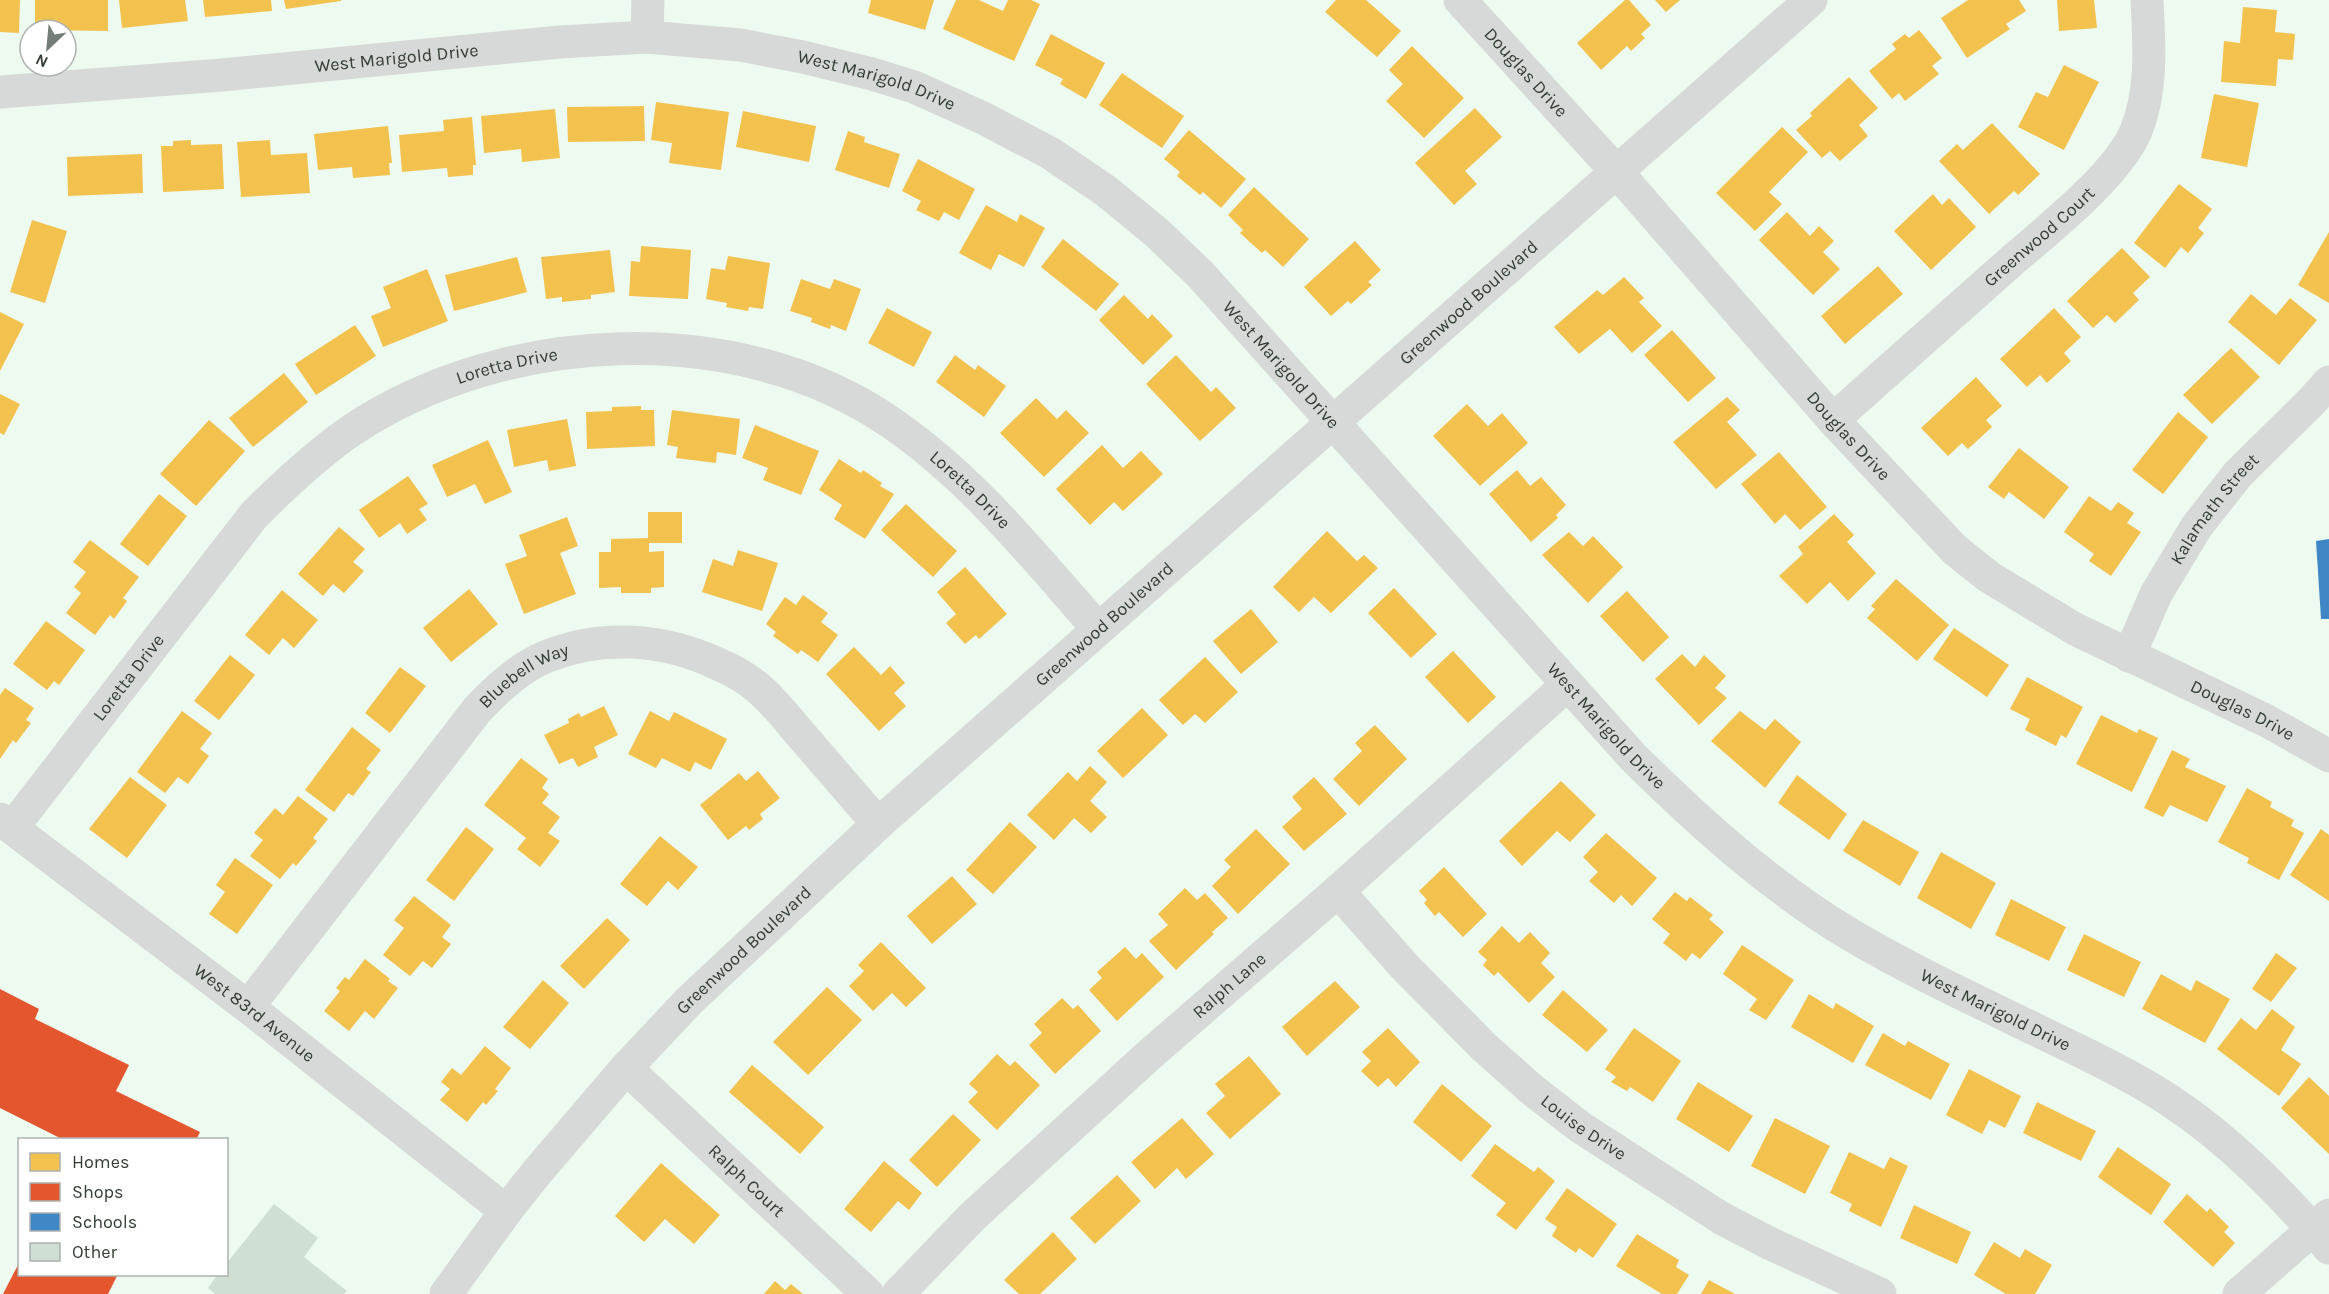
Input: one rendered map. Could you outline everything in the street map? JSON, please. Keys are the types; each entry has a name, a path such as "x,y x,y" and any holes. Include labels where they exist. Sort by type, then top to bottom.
{"street":[{"path":"647,38 648,0"},
{"name":"Douglas Drive","path":"1460,0 1616,171 1833,420 1955,550 1989,577 2045,612 2129,656 2267,721 2329,756"},
{"name":"Greenwood Boulevard","path":"446,1294 506,1211 626,1068 689,1001 878,824 1811,0"},
{"name":"Greenwood Court","path":"1833,420 2077,204 2118,160 2135,132 2144,104 2150,58 2146,0"},
{"name":"West Marigold Drive","path":"0,92 222,75 560,42 647,38 740,45 803,57 914,87 964,109 1050,153 1107,191 1156,232 1200,274 1633,757 1693,816 1765,877 1850,934 1907,966 2083,1053 2167,1099 2196,1119 2324,1230"},
{"name":"Loretta Drive","path":"6,823 254,515 278,491 352,430 398,404 464,376 550,354 621,348 674,350 762,366 796,376 839,394 888,421 919,443 965,482 1004,520 1098,629"},
{"name":"Kalamath Street","path":"2129,656 2156,594 2197,526 2238,474 2329,382"},
{"name":"Bluebell Way","path":"248,1007 477,710 500,686 521,670 543,658 571,648 602,643 654,644 694,652 738,673 757,687 777,707 878,824"},
{"name":"Ralph Lane","path":"898,1294 972,1217 1148,1056 1338,891 1567,685"},
{"name":"West 83rd Avenue","path":"6,823 248,1007 506,1211"},
{"name":"Louise Drive","path":"1338,891 1404,966 1484,1047 1530,1088 1580,1127 1721,1218 1772,1245 1880,1294"},
{"name":"Ralph Court","path":"626,1068 868,1294"},
{"path":"2239,1294 2324,1230"}],"building: Homes":[{"path":"0,0 20,0 18,33 0,32"},
{"path":"35,0 108,0 108,31 78,31 78,18 35,18"},
{"path":"119,0 185,0 188,21 122,28"},
{"path":"203,0 271,0 272,11 205,17"},
{"path":"284,0 341,0 341,1 286,9"},
{"path":"871,0 934,0 925,30 868,13"},
{"path":"956,0 979,0 1003,11 1008,0 1031,0 1040,4 1014,61 943,29"},
{"path":"1336,0 1366,0 1401,31 1377,57 1325,12"},
{"path":"1625,0 1629,0 1651,25 1641,34 1645,38 1631,51 1627,46 1601,70 1577,43"},
{"path":"1655,0 1680,0 1666,12"},
{"path":"1968,0 2019,0 2026,11 2006,24 2010,29 1967,58 1941,18"},
{"path":"2057,0 2094,0 2097,28 2059,31"},
{"path":"2243,7 2277,10 2275,32 2295,34 2293,60 2278,59 2276,86 2221,82 2224,41 2240,43"},
{"path":"1919,30 1942,58 1932,66 1939,74 1905,101 1899,93 1892,99 1869,71 1896,49 1892,44 1905,34 1909,38"},
{"path":"1051,34 1105,63 1086,99 1060,84 1063,79 1035,65"},
{"path":"1412,46 1464,98 1424,138 1386,101 1403,84 1389,70"},
{"path":"2064,65 2099,82 2064,150 2018,127 2036,92 2048,97"},
{"path":"1122,73 1184,116 1162,148 1099,105"},
{"path":"1849,77 1878,108 1859,125 1868,136 1840,161 1830,151 1822,158 1796,130 1812,116 1810,113"},
{"path":"2214,94 2259,103 2247,167 2201,158"},
{"path":"656,102 729,112 721,170 669,163 672,143 651,140"},
{"path":"644,106 645,141 568,142 567,107"},
{"path":"1475,108 1502,137 1465,171 1477,184 1454,205 1415,163"},
{"path":"555,109 560,158 522,162 521,149 484,153 481,116"},
{"path":"743,111 816,126 809,162 736,147"},
{"path":"472,117 476,165 473,165 473,175 448,177 447,168 402,172 399,135 444,131 443,120"},
{"path":"1992,123 2040,174 2018,195 2014,191 1989,214 1939,161 1957,144 1963,150"},
{"path":"388,126 392,163 389,163 390,175 353,178 352,167 318,170 314,134"},
{"path":"1782,127 1808,152 1769,192 1782,204 1755,231 1716,193"},
{"path":"1189,130 1246,179 1221,208 1203,192 1200,195 1177,176 1180,172 1164,159"},
{"path":"848,131 865,137 864,142 900,154 889,188 835,170"},
{"path":"191,140 191,145 222,144 224,189 163,192 161,146 173,146 173,141"},
{"path":"270,140 271,155 307,153 310,193 241,197 237,142"},
{"path":"142,154 143,193 68,196 67,157"},
{"path":"918,159 975,189 959,220 944,212 939,221 916,210 921,201 902,191"},
{"path":"2179,184 2212,209 2198,228 2204,233 2188,253 2181,247 2165,268 2134,243"},
{"path":"1254,187 1309,239 1283,267 1265,250 1262,253 1240,233 1243,230 1228,215"},
{"path":"1933,194 1942,205 1949,198 1976,227 1931,270 1894,231"},
{"path":"986,205 1017,222 1020,214 1045,228 1024,267 999,254 991,270 959,253"},
{"path":"1787,212 1810,236 1819,226 1834,241 1823,252 1840,269 1813,295 1759,240"},
{"path":"32,220 67,231 45,303 10,292"},
{"path":"2329,232 2329,303 2298,285"},
{"path":"1063,239 1119,284 1096,311 1041,267"},
{"path":"1355,241 1381,270 1368,282 1372,285 1351,304 1348,301 1331,316 1304,287"},
{"path":"641,246 691,250 688,299 629,296 631,261 640,262"},
{"path":"2122,248 2150,277 2133,293 2139,300 2115,323 2107,315 2093,328 2067,301"},
{"path":"610,250 615,292 591,295 591,299 562,302 562,297 546,299 541,257"},
{"path":"728,256 770,263 763,309 749,307 748,311 726,307 727,303 706,299 711,268 725,270"},
{"path":"517,257 527,292 454,311 445,275"},
{"path":"1878,266 1903,294 1845,344 1821,316"},
{"path":"427,269 448,321 383,347 371,316 391,308 383,287"},
{"path":"1624,277 1644,298 1639,302 1662,326 1632,353 1610,329 1579,354 1554,327 1597,290 1603,295"},
{"path":"801,279 830,289 834,279 861,289 846,331 831,325 830,329 811,322 812,318 790,311"},
{"path":"2251,294 2276,315 2290,298 2317,320 2279,365 2228,322"},
{"path":"1124,295 1148,319 1152,314 1173,336 1143,365 1099,320"},
{"path":"887,308 932,332 914,367 868,343"},
{"path":"2054,308 2081,337 2064,353 2071,361 2047,383 2040,375 2027,387 2000,359"},
{"path":"0,312 24,324 0,371"},
{"path":"355,325 376,356 316,395 295,364"},
{"path":"1672,330 1716,378 1688,402 1644,355"},
{"path":"2231,348 2260,377 2212,424 2183,395"},
{"path":"955,355 975,370 978,365 1006,386 984,417 936,382"},
{"path":"1176,355 1211,392 1216,387 1236,408 1200,441 1146,384"},
{"path":"284,373 308,402 253,447 229,418"},
{"path":"1976,377 2002,406 1986,420 1992,427 1968,449 1962,443 1948,456 1921,428"},
{"path":"0,394 20,404 4,435 0,433"},
{"path":"1727,397 1740,410 1727,422 1757,455 1716,489 1673,442"},
{"path":"1036,398 1057,419 1066,410 1089,433 1044,477 1000,433"},
{"path":"1467,404 1488,426 1502,413 1528,443 1480,486 1433,436"},
{"path":"641,406 641,410 654,410 655,446 587,449 586,412 612,411 612,407"},
{"path":"672,410 740,419 736,455 717,452 716,463 676,458 678,447 667,445"},
{"path":"2178,412 2208,437 2163,494 2132,470"},
{"path":"567,419 576,466 549,471 547,460 514,467 507,430"},
{"path":"209,420 245,451 196,506 160,474"},
{"path":"755,425 819,451 801,495 763,480 768,468 742,458"},
{"path":"488,440 512,492 485,504 475,484 447,497 432,465"},
{"path":"1102,445 1123,468 1141,451 1163,474 1123,511 1114,502 1090,525 1056,489"},
{"path":"2019,448 2069,487 2044,519 2009,492 2004,499 1988,487"},
{"path":"1779,452 1827,507 1800,530 1785,514 1775,524 1741,484"},
{"path":"839,459 861,473 863,470 882,483 880,486 894,494 865,539 834,519 842,505 819,490"},
{"path":"1517,470 1530,486 1541,477 1566,505 1556,515 1558,518 1531,542 1489,494"},
{"path":"408,476 428,504 419,509 427,520 407,534 400,523 379,538 359,510"},
{"path":"159,494 187,516 148,566 120,544"},
{"path":"2089,496 2111,511 2118,502 2134,513 2127,523 2141,532 2111,576 2089,561 2094,554 2064,532"},
{"path":"906,504 957,551 933,577 881,530"},
{"path":"648,512 682,512 682,543 649,543 649,552 664,551 664,587 651,588 651,593 621,593 621,587 599,588 599,552 611,552 611,539 648,538"},
{"path":"1834,514 1854,535 1847,542 1876,573 1848,601 1830,582 1807,604 1779,576 1803,554 1798,547"},
{"path":"567,517 578,546 560,553 576,594 524,614 505,564 527,556 519,535"},
{"path":"339,527 365,549 353,562 364,571 344,593 333,584 323,596 298,574"},
{"path":"1327,531 1357,561 1364,555 1378,568 1331,613 1314,597 1299,612 1273,587"},
{"path":"1569,532 1583,546 1593,536 1623,567 1588,603 1542,555"},
{"path":"90,540 139,577 123,598 127,601 114,619 110,615 95,635 66,613 81,593 74,587 86,572 73,562"},
{"path":"738,550 778,563 762,611 702,592 713,559 733,566"},
{"path":"965,567 1007,614 979,639 976,635 965,644 946,623 956,614 937,592"},
{"path":"1896,579 1949,625 1917,661 1867,618 1875,609 1871,606"},
{"path":"1394,588 1437,634 1411,658 1368,613"},
{"path":"469,589 498,624 451,662 423,628"},
{"path":"282,590 318,620 294,648 283,638 269,655 245,635"},
{"path":"1627,591 1669,637 1643,662 1600,616"},
{"path":"803,595 828,613 821,622 838,635 818,662 801,650 798,654 773,636 776,632 766,624 785,597 796,605"},
{"path":"1251,609 1278,642 1241,674 1213,641"},
{"path":"46,621 85,650 59,685 54,681 47,690 13,664"},
{"path":"1954,628 2009,665 1987,697 1933,659"},
{"path":"854,647 881,675 890,666 905,683 894,693 906,706 879,731 826,674"},
{"path":"1453,651 1496,697 1468,723 1425,677"},
{"path":"1682,654 1695,667 1704,655 1726,676 1715,688 1727,698 1699,725 1655,679"},
{"path":"230,655 255,675 219,720 194,701"},
{"path":"1205,657 1238,692 1205,723 1195,714 1183,725 1159,700"},
{"path":"400,667 426,686 390,733 365,713"},
{"path":"2027,677 2083,707 2066,738 2061,735 2056,746 2025,730 2030,719 2010,709"},
{"path":"5,688 34,708 26,720 31,723 16,743 13,740 0,759 0,695"},
{"path":"604,706 618,735 594,747 598,757 578,767 573,758 559,764 544,735 569,723 568,719 579,713 581,717"},
{"path":"1142,708 1168,735 1123,778 1097,751"},
{"path":"182,711 212,733 200,749 209,756 188,784 178,777 165,793 137,772"},
{"path":"650,711 669,721 674,712 727,739 711,770 695,762 690,772 662,758 656,768 628,754"},
{"path":"1740,711 1765,730 1775,719 1801,742 1765,788 1711,741"},
{"path":"2101,715 2137,733 2139,729 2158,738 2132,792 2076,764"},
{"path":"1375,725 1407,759 1359,806 1333,779 1362,751 1355,743"},
{"path":"352,727 381,750 366,769 371,772 353,796 348,793 334,812 305,790"},
{"path":"2172,750 2190,759 2185,767 2226,786 2207,822 2170,805 2163,817 2144,808"},
{"path":"521,758 548,779 542,788 549,794 542,803 560,817 548,833 560,841 540,867 517,849 526,838 484,805"},
{"path":"1090,766 1107,782 1090,801 1107,817 1091,833 1074,818 1054,840 1027,815 1068,772 1077,781"},
{"path":"758,771 780,798 760,814 763,819 749,830 746,826 728,840 700,805 739,773 746,781"},
{"path":"1797,775 1847,814 1829,840 1778,803"},
{"path":"130,777 167,805 127,858 89,829"},
{"path":"1314,777 1347,814 1304,851 1282,827 1302,809 1292,797"},
{"path":"1561,781 1596,815 1570,842 1557,831 1522,866 1499,841"},
{"path":"2247,788 2272,802 2270,807 2294,820 2291,826 2304,833 2279,880 2247,863 2249,858 2218,842"},
{"path":"298,796 328,819 313,838 317,841 296,866 293,863 280,879 250,856 263,840 254,833 275,808 283,815"},
{"path":"1863,820 1919,852 1900,886 1843,851"},
{"path":"1010,822 1037,847 993,894 966,870"},
{"path":"466,827 494,849 454,901 426,880"},
{"path":"1256,829 1290,864 1238,914 1212,886 1231,867 1224,860"},
{"path":"2321,829 2329,835 2329,901 2290,875"},
{"path":"1606,833 1657,878 1632,906 1621,895 1614,903 1589,881 1598,872 1583,857"},
{"path":"660,836 698,867 678,890 668,881 647,906 620,884"},
{"path":"1941,852 1996,883 1971,929 1917,898"},
{"path":"235,858 273,885 237,934 209,914 225,892 216,885"},
{"path":"1444,867 1487,914 1463,937 1439,912 1435,916 1424,903 1427,900 1419,891"},
{"path":"952,876 977,904 932,944 907,916"},
{"path":"1185,888 1197,900 1205,893 1228,918 1176,970 1149,941 1168,925 1158,914"},
{"path":"1675,892 1687,901 1690,897 1713,915 1709,919 1724,932 1700,959 1692,953 1686,961 1663,943 1670,934 1652,919"},
{"path":"414,896 451,925 442,937 451,944 432,968 423,961 410,976 383,955 404,928 394,920"},
{"path":"2011,899 2066,927 2049,961 1995,935"},
{"path":"607,918 630,940 584,989 560,966"},
{"path":"1502,926 1519,943 1530,932 1550,953 1541,963 1555,977 1529,1003 1498,972 1494,976 1483,965 1487,960 1478,952"},
{"path":"2084,934 2141,962 2124,997 2067,970"},
{"path":"881,942 926,988 906,1007 892,993 873,1011 849,986 864,971 858,965"},
{"path":"1742,945 1794,980 1766,1020 1749,1010 1757,999 1723,974"},
{"path":"1125,947 1136,959 1142,953 1164,977 1117,1021 1089,990 1102,978 1097,972"},
{"path":"2276,953 2297,968 2271,1002 2252,989"},
{"path":"365,959 398,988 374,1019 365,1011 349,1031 324,1011 340,991 336,988 345,977 349,980"},
{"path":"2161,974 2191,991 2196,980 2230,999 2205,1043 2142,1009"},
{"path":"543,980 569,1003 530,1049 503,1027"},
{"path":"1335,981 1360,1007 1307,1056 1282,1027"},
{"path":"827,987 862,1020 808,1075 773,1042"},
{"path":"1563,990 1608,1030 1587,1052 1542,1015"},
{"path":"1809,994 1833,1009 1836,1003 1874,1026 1853,1063 1791,1027"},
{"path":"1062,998 1073,1009 1078,1005 1101,1031 1055,1074 1029,1045 1042,1033 1034,1024"},
{"path":"2272,1009 2295,1027 2281,1050 2301,1064 2279,1096 2217,1049 2241,1018 2256,1030"},
{"path":"1388,1028 1420,1062 1396,1087 1388,1078 1378,1087 1361,1071 1371,1061 1362,1052"},
{"path":"1634,1028 1681,1061 1653,1102 1630,1087 1627,1091 1611,1082 1616,1077 1605,1069"},
{"path":"1883,1033 1905,1046 1908,1041 1950,1064 1931,1100 1865,1065"},
{"path":"485,1046 511,1068 495,1089 498,1091 486,1105 483,1102 467,1122 440,1100 450,1089 441,1082 452,1068 461,1075"},
{"path":"997,1054 1010,1066 1015,1061 1040,1085 997,1130 968,1102 978,1092 969,1084"},
{"path":"1249,1056 1281,1094 1230,1139 1206,1113 1225,1096 1215,1084"},
{"path":"752,1065 824,1127 800,1154 729,1092"},
{"path":"1969,1069 2021,1096 2005,1128 1989,1120 1982,1134 1946,1115"},
{"path":"2309,1077 2329,1096 2329,1154 2281,1108"},
{"path":"1698,1082 1753,1116 1729,1152 1676,1119"},
{"path":"1442,1084 1492,1126 1461,1162 1413,1122"},
{"path":"2037,1102 2096,1131 2081,1161 2023,1133"},
{"path":"953,1114 981,1140 937,1187 909,1160"},
{"path":"1182,1118 1214,1154 1186,1179 1177,1168 1155,1189 1131,1162"},
{"path":"1775,1118 1830,1146 1805,1194 1751,1166"},
{"path":"1495,1144 1534,1172 1538,1167 1555,1181 1516,1230 1496,1215 1506,1203 1471,1176"},
{"path":"2118,1147 2171,1184 2151,1215 2098,1177"},
{"path":"1849,1152 1884,1169 1890,1157 1908,1166 1881,1227 1849,1211 1852,1204 1830,1193"},
{"path":"884,1161 922,1193 909,1210 898,1201 871,1232 844,1209"},
{"path":"661,1163 720,1215 694,1244 665,1219 644,1242 615,1216"},
{"path":"1117,1175 1141,1201 1095,1244 1070,1218"},
{"path":"1567,1188 1617,1224 1593,1258 1579,1248 1576,1253 1552,1236 1557,1227 1545,1219"},
{"path":"2187,1194 2207,1212 2210,1208 2229,1227 2224,1232 2235,1243 2213,1267 2163,1222"},
{"path":"1914,1205 1971,1232 1957,1264 1900,1238"},
{"path":"1053,1232 1077,1259 1040,1294 1019,1294 1004,1280"},
{"path":"1637,1234 1679,1260 1676,1267 1689,1275 1677,1294 1662,1294 1616,1266"},
{"path":"1994,1242 2020,1258 2025,1249 2052,1265 2035,1294 2006,1294 1974,1275"},
{"path":"1709,1280 1735,1294 1701,1294"},
{"path":"775,1281 785,1290 791,1284 803,1294 764,1294"}],"building: Shops":[{"path":"0,989 39,1009 35,1019 129,1065 116,1091 200,1132 197,1138 60,1138 0,1108"},
{"path":"18,1265 18,1276 117,1276 108,1294 3,1294"}],"building: Schools":[{"path":"2329,539 2329,619 2321,619 2316,541"}],"building: Other":[{"path":"274,1204 318,1238 304,1257 347,1291 344,1294 215,1294 208,1288 217,1276 228,1276 228,1262"}]}
